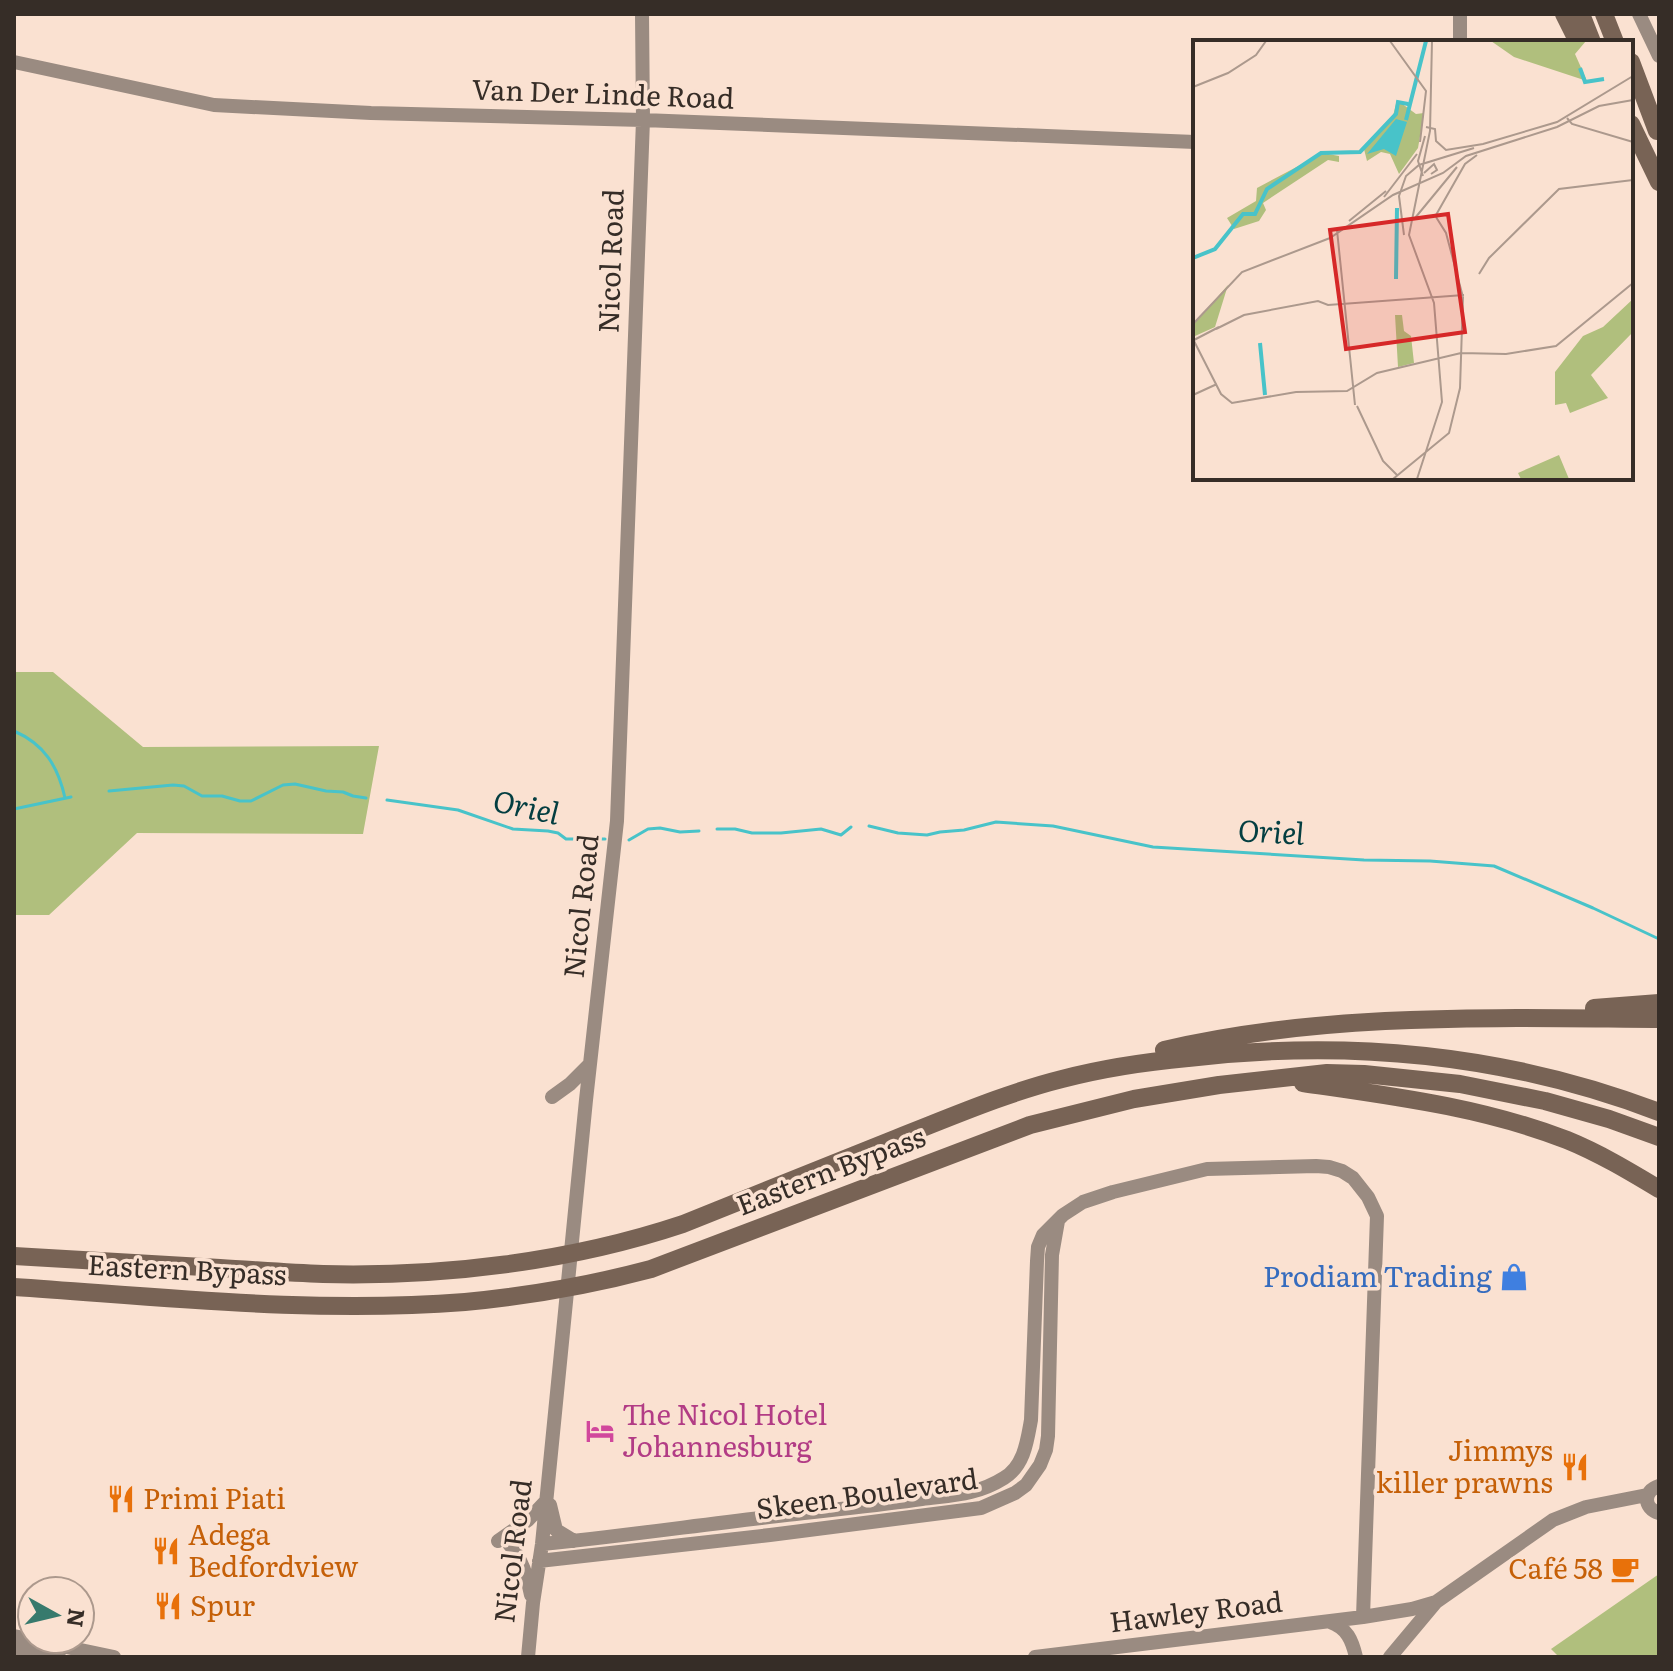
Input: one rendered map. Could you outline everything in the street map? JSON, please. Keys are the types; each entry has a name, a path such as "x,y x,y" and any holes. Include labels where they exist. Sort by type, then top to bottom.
{"highway":[{"path":"1564,14 1577,40"},
{"path":"1581,14 1591,40"},
{"path":"1604,14 1614,40"},
{"path":"1614,14 1623,40"},
{"path":"1633,67 1658,133"},
{"path":"1633,81 1658,133"},
{"path":"1633,128 1659,182"},
{"path":"1633,151 1659,197"},
{"path":"1463,1019 1659,1003"},
{"path":"1119,1065 1163,1050 1284,1028 1463,1019 1659,1019"},
{"name":"Eastern Bypass","path":"14,1256 325,1274 409,1273 502,1265 590,1250 683,1224 970,1109 1059,1080 1119,1065 1217,1054 1334,1050 1408,1053 1522,1071 1581,1085 1659,1112"},
{"name":"Eastern Bypass","path":"14,1287 259,1303 354,1305 463,1302 601,1282 693,1254 1030,1125 1134,1099 1327,1073 1460,1084 1545,1101 1659,1137"},
{"path":"1272,1079 1433,1102 1493,1116 1567,1141 1626,1169 1659,1189"}],"main road":[{"name":"Nicol Road","path":"528,1657 617,821 643,120 642,14"},
{"path":"1460,14 1460,40"},
{"path":"1639,14 1659,56"},
{"name":"Van Der Linde Road","path":"14,62 214,105 1193,142"},
{"path":"1633,123 1659,111"},
{"path":"552,1097 590,1064"},
{"name":"Skeen Boulevard","path":"542,1544 979,1492 1007,1476 1022,1459 1031,1420 1038,1247 1043,1235 1073,1207 1095,1197 1207,1169 1329,1167 1353,1178 1377,1216 1363,1617"},
{"name":"Skeen Boulevard","path":"539,1561 981,1508 1015,1493 1026,1485 1046,1450 1052,1255 1058,1221"},
{"path":"1036,1290 1051,1290"},
{"path":"1033,1385 1050,1385"},
{"path":"546,1497 556,1530 574,1541"},
{"path":"533,1603 518,1554 504,1543 546,1497"},
{"path":"1390,1657 1436,1602 1553,1520 1586,1507 1612,1502 1635,1504 1654,1501"},
{"path":"761,1518 770,1535"},
{"name":"Hawley Road","path":"1035,1657 1330,1622 1412,1609 1436,1602"},
{"path":"1330,1622 1339,1625 1348,1635 1356,1657"},
{"path":"14,1636 114,1657"},
{"path":"14,1648 59,1657"}],"green space":[{"path":"14,672 53,672 143,747 379,746 363,834 137,833 49,915 14,915"},
{"path":"1659,1574 1659,1657 1559,1657 1551,1649"}],"waterway":[{"path":"14,731 34,742 48,757 65,798"},
{"name":"Oriel","path":"109,791 173,785 184,786 202,796 251,801 283,785 295,784 366,798"},
{"path":"14,809 71,797"},
{"name":"Oriel","path":"387,800 458,810 513,829 548,831 566,839 605,839"},
{"name":"Oriel","path":"869,826 898,833 927,835 996,822 1053,826 1153,847 1494,866 1659,939"},
{"name":"Oriel","path":"717,829 752,833 821,829 841,835 851,827"},
{"path":"629,840 648,829 699,831"}],"place":[{"name":"Prodiam Trading","path":"1514,1277"},
{"name":"The Nicol Hotel Johannesburg","path":"600,1431"},
{"name":"Jimmys killer prawns","path":"1575,1467"},
{"name":"Primi Piati","path":"121,1499"},
{"name":"Adega Bedfordview","path":"166,1551"},
{"name":"Café 58","path":"1625,1569"},
{"name":"Spur","path":"168,1606"}]}
